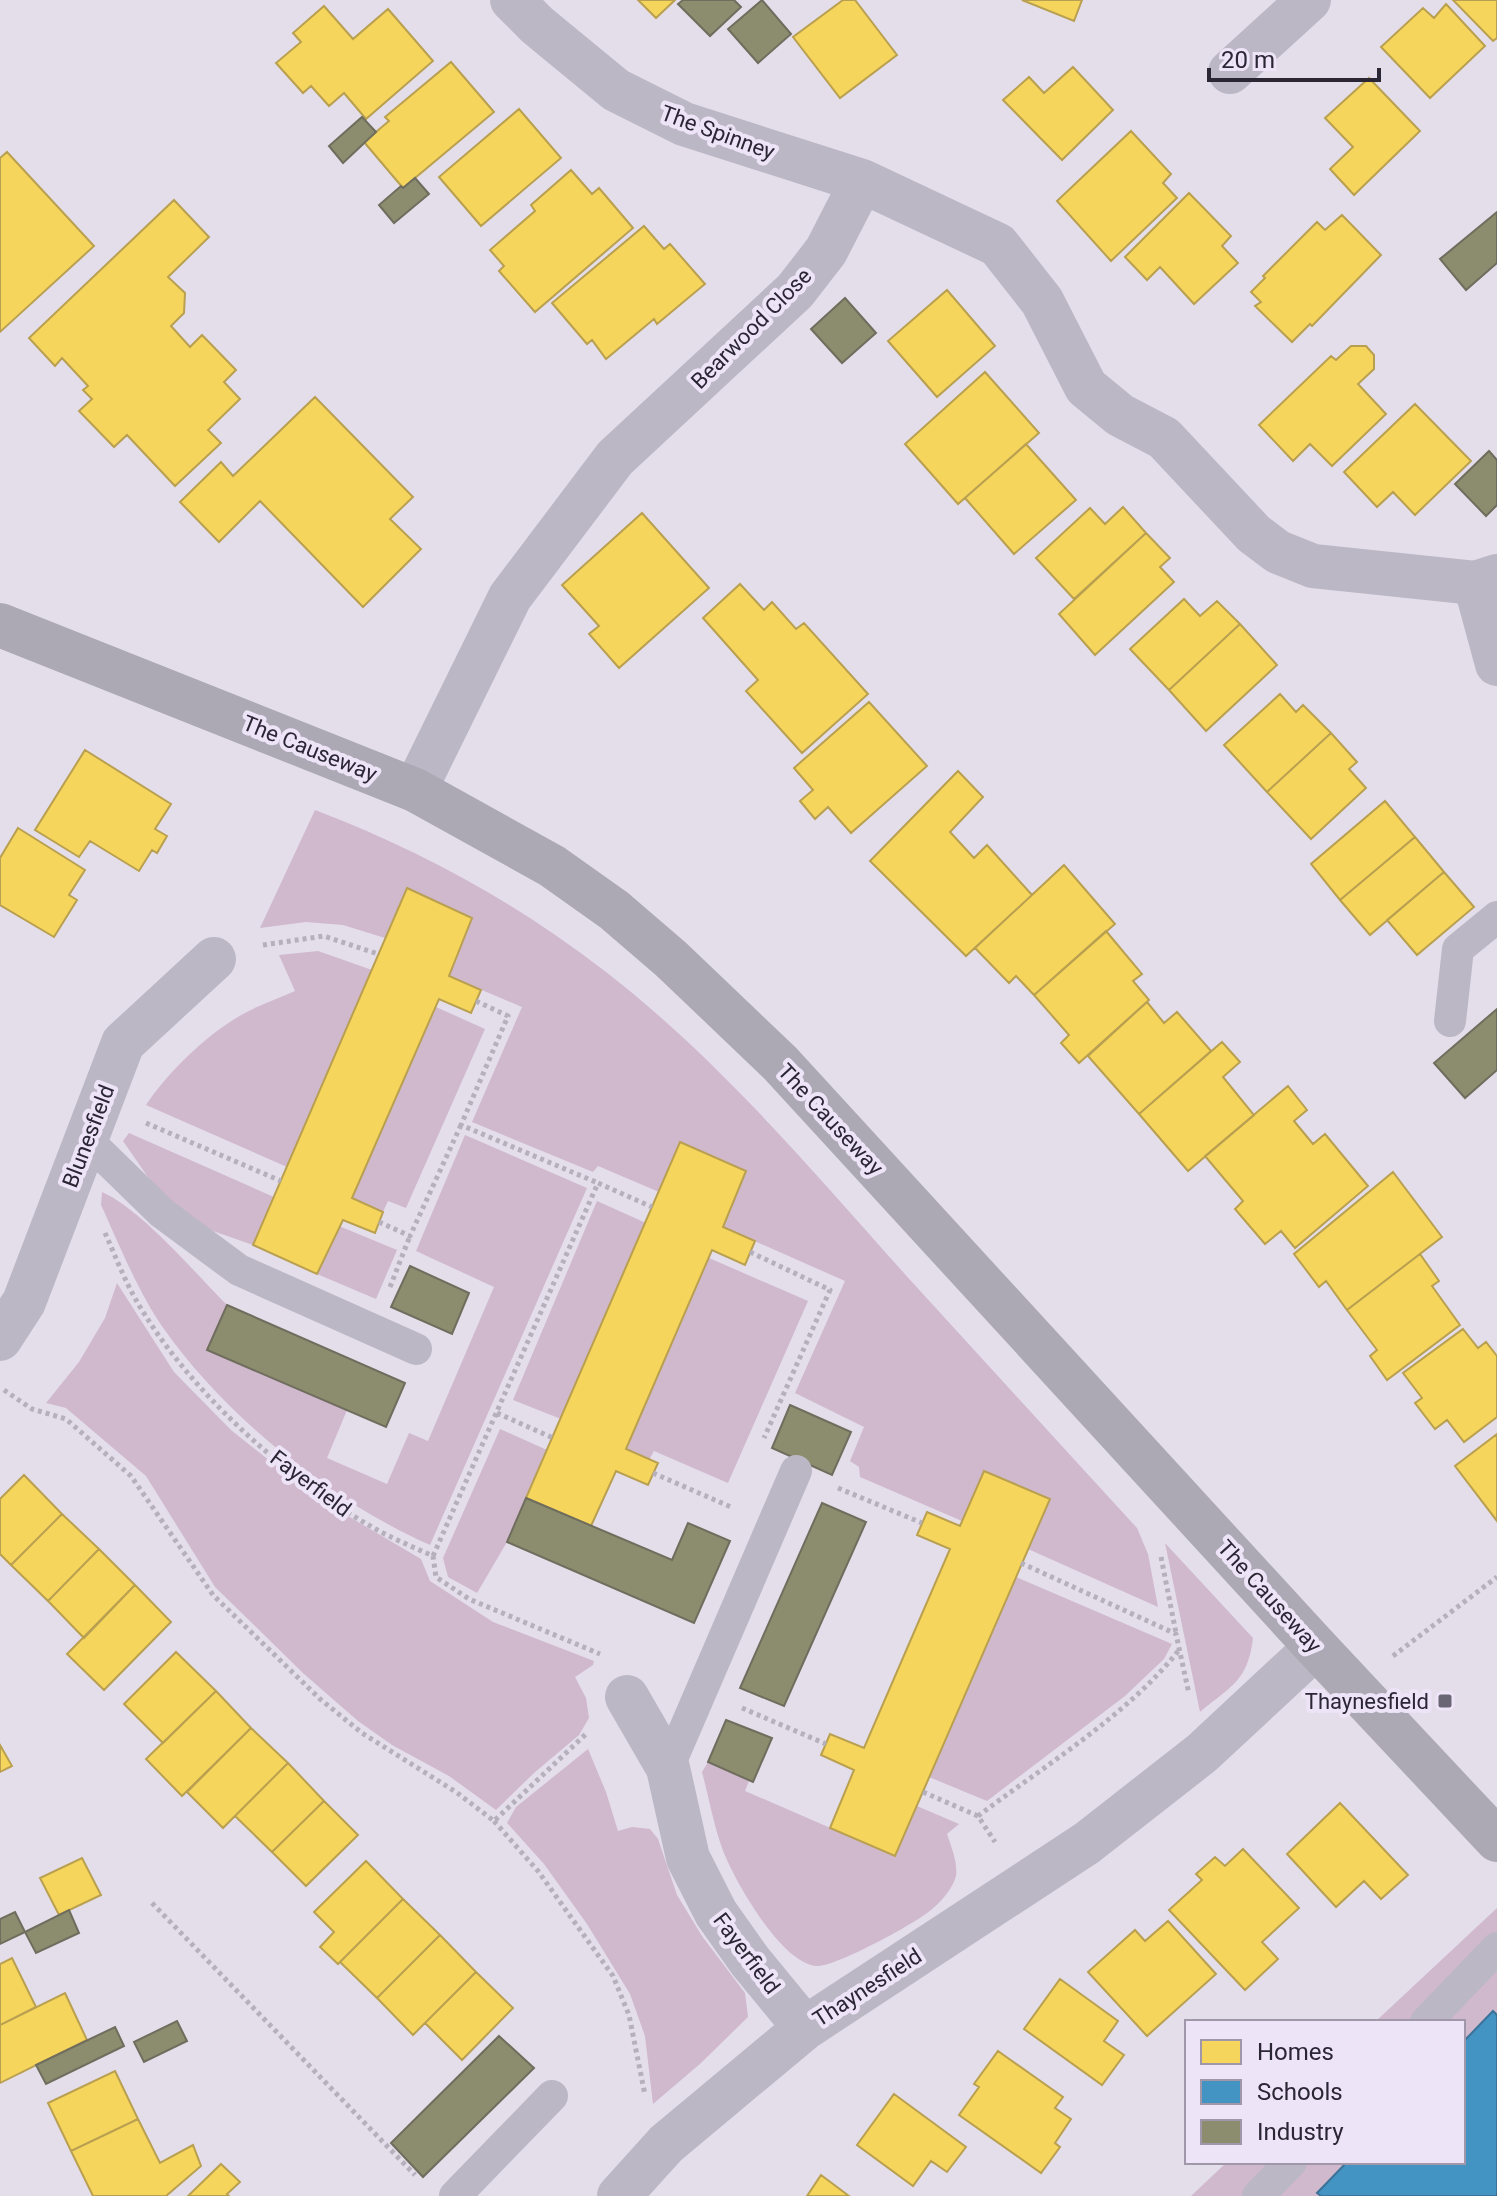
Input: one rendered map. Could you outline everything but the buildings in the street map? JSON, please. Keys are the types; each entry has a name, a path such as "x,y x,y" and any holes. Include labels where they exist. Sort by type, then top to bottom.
{"main road":[{"name":"The Causeway","path":"0,625 415,790 552,866 614,910 671,959 780,1063 1497,1840"}],"street":[{"name":"The Spinney","path":"512,0 537,25 616,90 684,124 862,181"},
{"path":"1230,72 1309,0"},
{"path":"862,181 998,245 1042,301 1086,387 1120,415 1164,438 1254,534 1278,552 1313,566 1486,579 1497,664"},
{"name":"Bearwood Close","path":"415,790 510,597 615,458 795,291 826,251 862,181"},
{"name":"Blunesfield","path":"0,1339 24,1302 123,1043 214,959"},
{"name":"Thaynesfield","path":"619,2196 666,2144 805,2028 1087,1843 1202,1753 1316,1647"},
{"name":"Fayerfield","path":"627,1697 668,1768 688,1858 716,1913 750,1961 805,2028"}],"lane":[{"path":"1450,1021 1458,949 1497,917"},
{"path":"88,1138 162,1213 239,1270 416,1349"},
{"path":"668,1768 796,1471"},
{"path":"1428,2020 1497,1948"},
{"path":"455,2196 552,2096"},
{"path":"1258,2196 1289,2164"}],"path":[{"path":"214,959 269,943 324,936 378,954"},
{"path":"372,1330 410,1236 508,1016 476,1001"},
{"path":"461,1125 652,1207"},
{"path":"88,1138 281,1181"},
{"name":"Fayerfield","path":"88,1138 137,1300 185,1371 221,1410 311,1486 372,1528 433,1556"},
{"path":"494,1821 627,1697 607,1657 469,1599 436,1577 433,1556 598,1183"},
{"path":"379,1222 410,1236"},
{"path":"750,1252 830,1290 763,1440"},
{"path":"0,1387 32,1409 66,1419 131,1476 213,1595 320,1699 362,1733 456,1792 494,1821 538,1871 613,1976 629,2015 647,2106 666,2144"},
{"path":"497,1413 553,1438"},
{"path":"796,1471 922,1523"},
{"path":"653,1473 733,1508 739,1494"},
{"path":"1021,1563 1176,1634 1202,1753"},
{"path":"1355,1688 1407,1644 1497,1577"},
{"path":"978,1816 1129,1703 1179,1649"},
{"path":"701,1691 826,1744"},
{"path":"923,1792 978,1816 1024,1884"},
{"path":"152,1903 420,2181"}],"shaded area":[{"path":"315,810 430,861 538,923 606,972 689,1043 803,1160 1137,1528 1148,1554 1158,1607 1028,1549 1049,1498 984,1471 962,1521 860,1477 859,1467 850,1461 864,1427 795,1393 845,1281 723,1227 746,1171 681,1142 659,1192 598,1166 593,1172 472,1122 522,1007 449,976 472,918 407,888 385,938 343,925 306,922 260,928"},
{"path":"318,951 372,970 287,1167 146,1105 177,1067 229,1022 295,991 279,955"},
{"path":"436,1007 485,1029 406,1208 388,1201 383,1212 352,1198"},
{"path":"129,1133 274,1197 253,1245 213,1231 161,1196 123,1141"},
{"path":"465,1135 587,1188 430,1545 393,1527 319,1481 250,1425 218,1394 189,1362 146,1300 101,1205 102,1192 150,1227 227,1305 208,1350 347,1410 327,1458 387,1484 409,1433 428,1441 494,1287 416,1251"},
{"path":"597,1201 646,1223 561,1419 513,1400"},
{"path":"339,1226 397,1250 376,1299 317,1274"},
{"path":"709,1258 808,1301 728,1483 654,1451 649,1460 626,1449"},
{"path":"117,1283 174,1372 231,1430 314,1496 421,1559 430,1581 493,1622 594,1661 593,1665 575,1677 586,1698 589,1718 579,1735 496,1810 449,1776 392,1745 358,1721 304,1674 215,1587 146,1476 66,1408 46,1403 79,1362 105,1318"},
{"path":"500,1429 547,1450 507,1542 477,1593 448,1577 443,1558"},
{"path":"1165,1543 1253,1638 1242,1673 1200,1712"},
{"path":"1016,1577 1172,1644 1164,1659 1125,1696 987,1801 929,1777"},
{"path":"588,1749 618,1831 632,1827 650,1829 658,1839 677,1895 702,1936 745,1993 748,2017 653,2104 645,2036 630,1994 587,1924 544,1864 507,1823 516,1807"},
{"path":"708,1762 749,1781 745,1791 895,1856 917,1806 959,1824 947,1834 956,1866 952,1885 931,1910 875,1944 825,1965 816,1966 803,1961 776,1938 727,1860 702,1772"},
{"path":"1497,1908 1497,2015 1493,2011 1465,2040 1465,2020 1377,2020"},
{"path":"1225,2164 1345,2164 1318,2192 1321,2196 1191,2196"}],"place":[{"name":"Thaynesfield","path":"1445,1701"}]}
